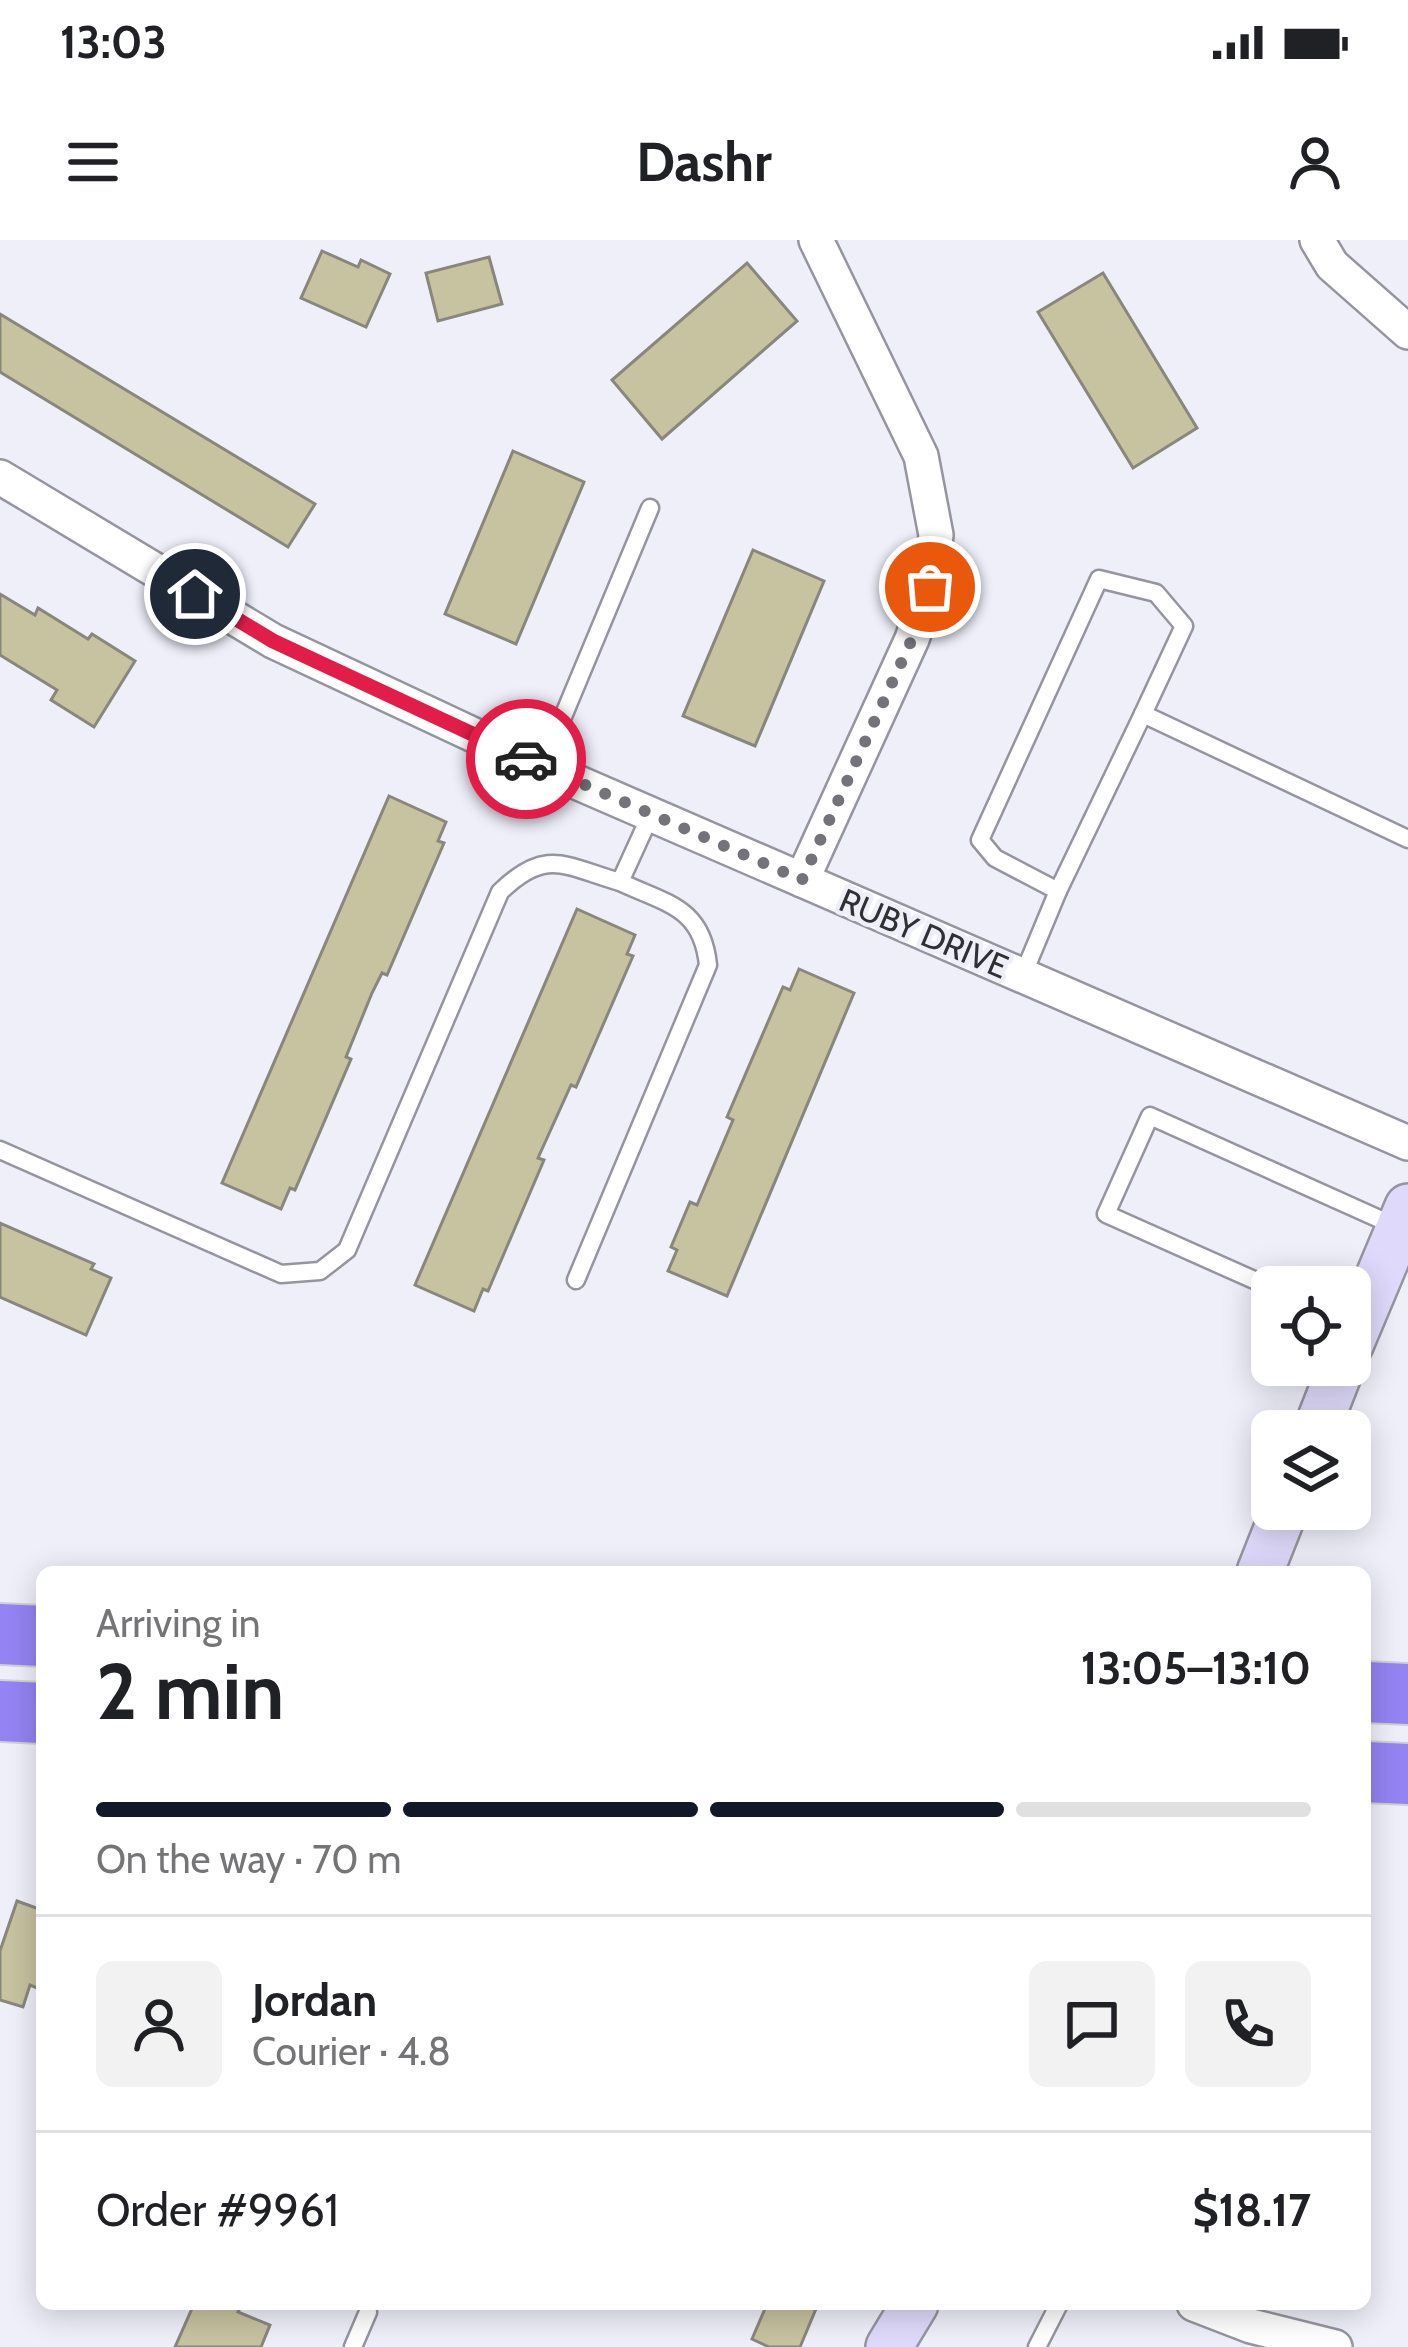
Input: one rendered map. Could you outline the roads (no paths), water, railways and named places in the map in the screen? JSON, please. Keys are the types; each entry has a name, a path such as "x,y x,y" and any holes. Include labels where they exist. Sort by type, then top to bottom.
{"highway":[{"path":"0,1634 36,1636"},
{"path":"1371,1692 1408,1694"},
{"path":"0,1711 36,1713"},
{"path":"1371,1772 1408,1774"}],"street":[{"path":"802,880 912,639 930,587 936,535 921,456 817,240"},
{"path":"1317,240 1332,266 1408,332"},
{"name":"RUBY DRIVE","path":"0,477 273,641 542,767 1408,1143"},
{"path":"1371,1291 1403,1217"},
{"path":"889,2347 911,2310"},
{"path":"1210,2310 1251,2326 1335,2347"}],"lane":[{"path":"542,767 650,508"},
{"path":"1023,975 1184,626 1156,592 1099,579 980,840 995,858 1058,891"},
{"path":"1143,714 1408,839"},
{"path":"620,882 651,814"},
{"path":"0,1150 280,1274 320,1270 347,1250 500,892 526,866 555,863 620,882 692,916 705,936 708,965 576,1280"},
{"path":"1251,1279 1106,1214 1150,1116 1403,1217"},
{"path":"1036,2347 1056,2310"},
{"path":"353,2347 368,2312"}]}
